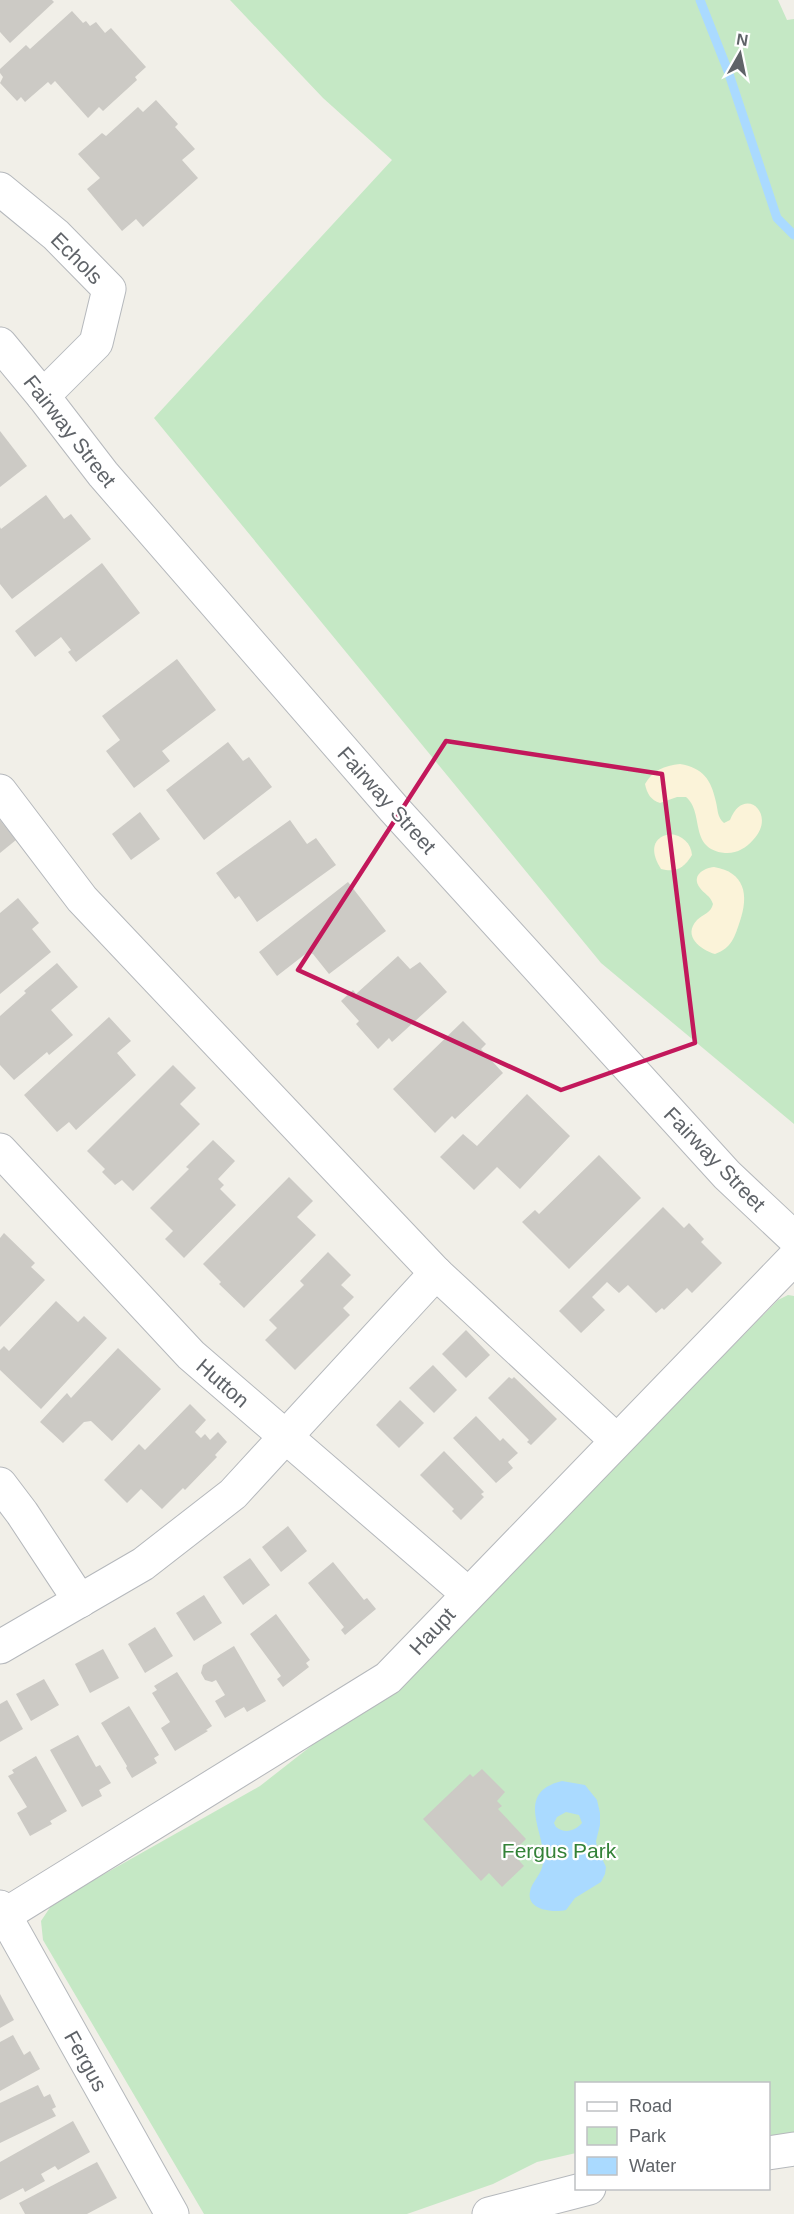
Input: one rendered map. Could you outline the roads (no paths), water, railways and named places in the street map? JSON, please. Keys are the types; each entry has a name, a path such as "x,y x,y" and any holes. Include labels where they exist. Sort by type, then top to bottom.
{"street":[{"name":"Echols","path":"0,189 56,235 109,289 96,343 43,396"},
{"name":"Fairway Street","path":"0,344 103,474 394,809 727,1175 794,1238"},
{"path":"0,791 82,898 436,1273 616,1440"},
{"name":"Hutton","path":"0,1150 191,1355 468,1594"},
{"name":"Haupt","path":"2,1914 388,1678 794,1257"},
{"path":"0,1647 143,1564 233,1494 436,1273"},
{"path":"0,1484 80,1601"},
{"name":"Fergus","path":"2,1914 172,2214"},
{"path":"770,2153 794,2149"},
{"path":"489,2214 581,2190"}],"water":[{"path":"562,1781 585,1785 597,1800 600,1825 596,1841 606,1867 601,1882 575,1898 566,1910 560,1911 540,1908 531,1901 530,1895 543,1863 535,1805 539,1795 547,1787","holes":["566,1812 579,1815 582,1823 573,1830 563,1830 556,1827 554,1823 557,1817"]}],"waterway":[{"path":"700,0 728,71 777,218 794,235"}],"park label":[{"name":"Fergus Park","path":"559,1850"}]}
